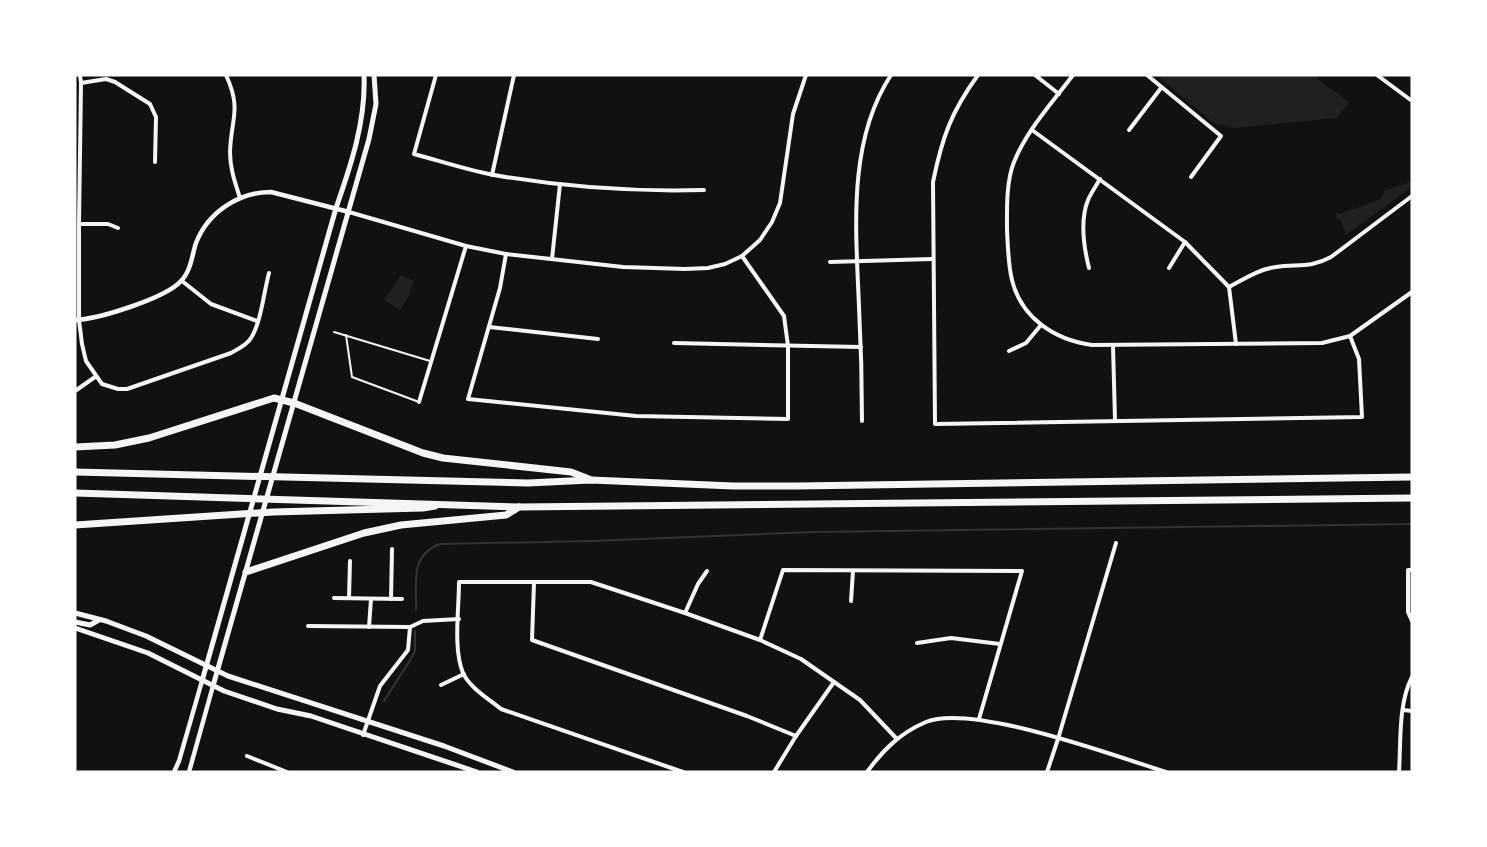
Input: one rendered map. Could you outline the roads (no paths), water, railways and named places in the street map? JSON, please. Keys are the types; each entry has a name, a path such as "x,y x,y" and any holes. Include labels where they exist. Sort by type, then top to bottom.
{"highway":[{"path":"75,447 115,445 140,440 274,398 423,453 443,458 571,472 591,480"},
{"path":"75,472 528,483 591,480 733,486 1412,477"},
{"path":"75,493 519,507 1412,498"},
{"path":"75,525 285,511 423,508 448,503"},
{"path":"246,572 364,532 401,525 506,515 519,507"}],"main road":[{"path":"202,681 336,208 360,131 364,75"},
{"path":"213,686 369,139 376,104 374,75"},
{"path":"75,613 146,636 218,672 444,746 513,772"},
{"path":"75,622 90,625 99,619"},
{"path":"75,628 148,653 213,686 277,709 311,716 477,772"}],"street":[{"path":"80,75 77,320 86,361 95,377 109,387 127,389 231,353 243,346 251,338 269,273"},
{"path":"225,75 234,93 236,112 230,154 232,172 240,198"},
{"path":"436,75 414,154 492,175 560,184 652,192 704,190"},
{"path":"492,175 514,75"},
{"path":"77,320 98,318 166,293 182,281 190,266 202,231 216,214 240,198 262,192 272,192 336,208 466,246 506,254 623,267 685,269 708,268 724,264 742,256 760,240 772,222 780,203 790,129 806,75"},
{"path":"862,421 857,178 872,116 884,85 891,75"},
{"path":"978,75 950,120 940,149 933,182 935,424 1362,417 1359,359 1350,336"},
{"path":"1035,75 1059,94"},
{"path":"1073,75 1032,130 1014,164 1009,183 1007,221 1012,281 1019,300 1028,313 1056,335 1075,343 1113,346 1322,343 1350,336 1412,292"},
{"path":"1147,75 1221,136 1191,177"},
{"path":"1377,75 1412,101"},
{"path":"81,83 106,79 115,82 150,104 156,117 155,162"},
{"path":"1129,130 1161,88"},
{"path":"1032,130 1185,242 1229,287 1236,344"},
{"path":"1089,268 1085,251 1085,214 1088,200 1100,179"},
{"path":"552,259 560,184"},
{"path":"1229,287 1256,272 1275,267 1318,264 1331,257 1412,196"},
{"path":"79,224 108,224 118,228"},
{"path":"1169,268 1185,242"},
{"path":"419,402 466,246"},
{"path":"506,254 500,288 468,399 636,416 788,419 788,346 784,316 742,256"},
{"path":"830,262 932,259"},
{"path":"182,281 211,304 257,321"},
{"path":"1009,351 1026,343 1041,324"},
{"path":"489,327 598,339"},
{"path":"674,342 861,347"},
{"path":"1113,346 1115,420"},
{"path":"75,391 95,377"},
{"path":"1047,772 1059,739 1116,543"},
{"path":"391,599 392,549"},
{"path":"349,598 350,561"},
{"path":"760,640 783,570 1022,571 979,719"},
{"path":"1412,570 1408,570 1408,612 1412,621"},
{"path":"685,613 698,584 707,571"},
{"path":"851,601 853,571"},
{"path":"683,772 501,709 478,691 464,674 458,649 459,582 591,582 685,613 760,640 801,659 860,699 896,738"},
{"path":"534,583 532,640 747,716 796,736"},
{"path":"334,598 402,599"},
{"path":"369,627 371,599"},
{"path":"308,626 410,627 423,621 459,619"},
{"path":"363,735 380,686 408,650 410,627"},
{"path":"917,643 951,638 1000,644"},
{"path":"441,685 464,674"},
{"path":"1400,772 1403,710 1407,686 1412,677"},
{"path":"174,772 202,681"},
{"path":"774,772 834,682"},
{"path":"189,772 213,686"},
{"path":"1403,710 1412,711"},
{"path":"867,772 896,738 927,721 952,717 979,719 1059,739 1166,772"},
{"path":"247,756 287,772"}],"lane":[{"path":"334,332 430,361"},
{"path":"346,335 351,377 419,402"}],"waterway":[{"path":"416,610 416,580 419,563 423,555 440,544 592,541 813,532 1412,524"},
{"path":"384,701 415,651 415,631"}]}
